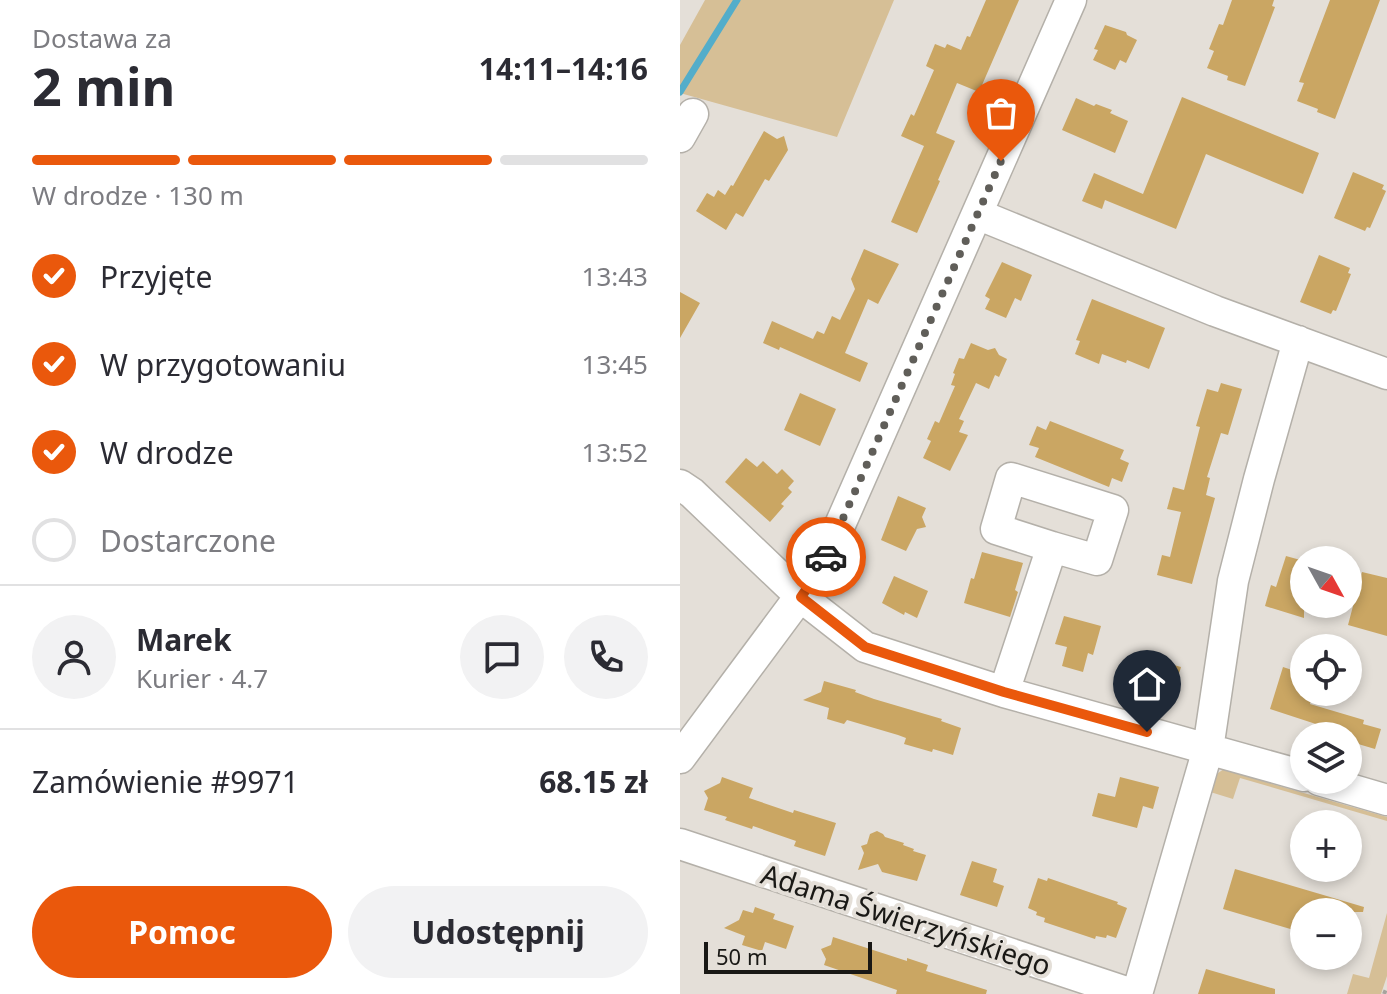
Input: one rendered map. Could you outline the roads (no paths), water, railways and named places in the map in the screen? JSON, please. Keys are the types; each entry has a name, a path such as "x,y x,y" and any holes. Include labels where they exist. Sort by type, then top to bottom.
{"street":[{"path":"680,758 821,568 1071,0"},
{"path":"977,214 1215,311 1387,374"},
{"path":"1135,994 1208,749 1233,581 1298,341"},
{"path":"680,485 801,597 865,647 1004,692 1290,772"},
{"path":"1004,692 1052,547"},
{"path":"1362,793 1387,800"},
{"name":"Adama Świerzyńskiego","path":"680,844 1135,994"}],"waterway":[{"path":"680,92 737,0"}]}
